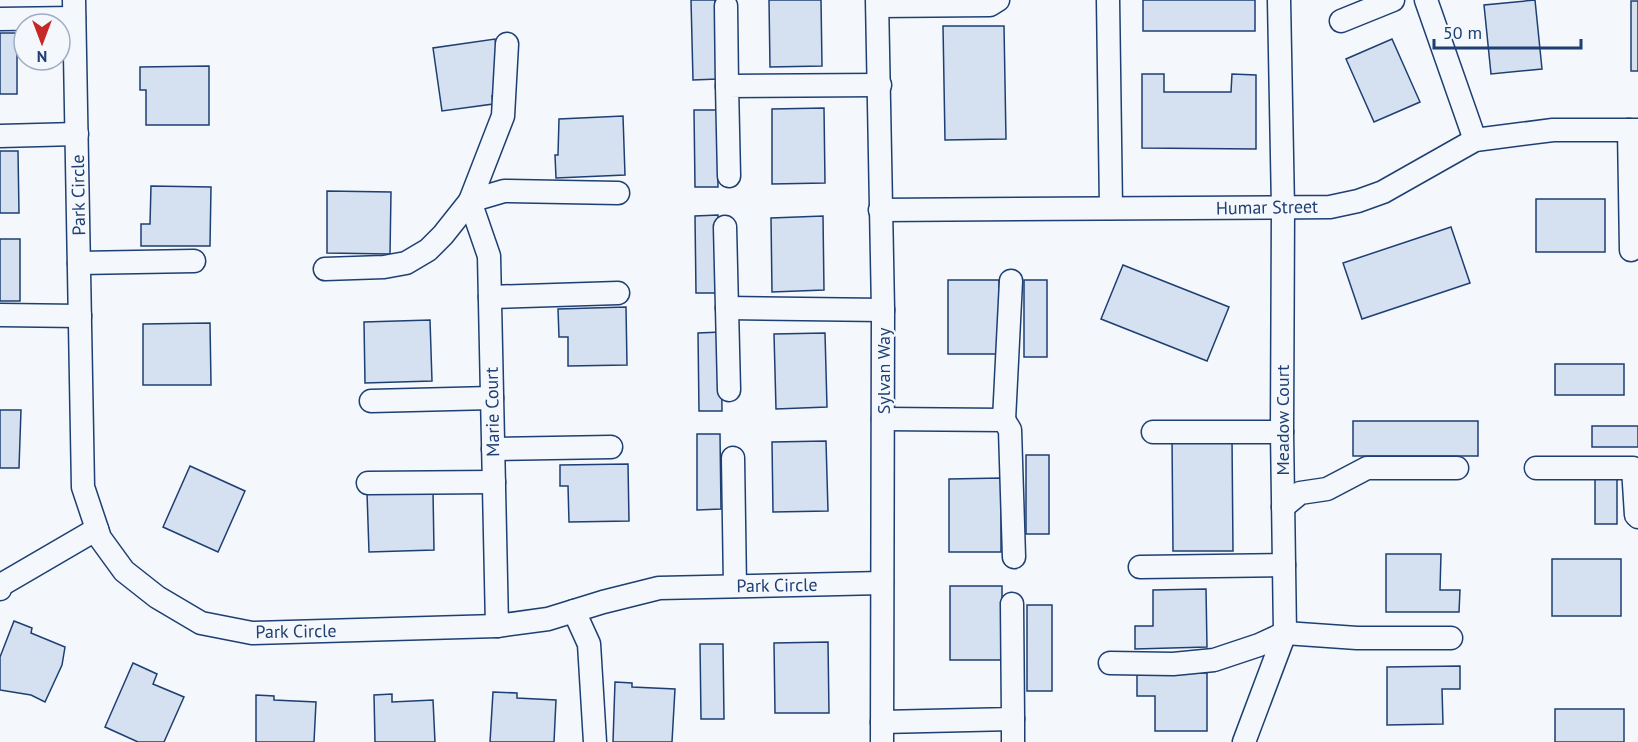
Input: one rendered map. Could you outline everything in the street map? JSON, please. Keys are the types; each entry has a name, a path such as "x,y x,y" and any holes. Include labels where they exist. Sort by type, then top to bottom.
{"street":[{"path":"877,3 990,5 998,0"},
{"path":"1108,0 1111,208"},
{"name":"Meadow Court","path":"1279,0 1283,208 1281,432 1285,633"},
{"path":"1341,21 1393,0"},
{"path":"1426,0 1475,140"},
{"name":"Sylvan Way","path":"877,3 883,310 882,732"},
{"path":"726,6 729,176"},
{"path":"0,19 74,9"},
{"name":"Park Circle","path":"74,9 83,488 100,538 124,571 157,597 201,623 252,633 497,626 548,619 659,588 882,583"},
{"path":"325,269 384,267 406,262 428,250 444,235 470,201 503,116 507,44"},
{"path":"727,86 880,85"},
{"name":"Humar Street","path":"880,210 1330,207 1358,201 1383,192 1475,140 1553,130 1634,130"},
{"path":"1630,250 1634,130"},
{"path":"0,136 76,134"},
{"path":"470,201 504,192 618,193"},
{"name":"Marie Court","path":"470,201 489,256 497,626"},
{"path":"725,226 729,390"},
{"path":"79,262 194,261"},
{"path":"1011,280 1004,420 1010,429 1014,556"},
{"path":"490,297 618,293"},
{"path":"727,308 883,310"},
{"path":"0,315 80,316"},
{"path":"371,401 492,398"},
{"path":"883,419 1004,420"},
{"path":"1153,432 1281,432"},
{"path":"493,448 611,447"},
{"path":"733,458 735,586"},
{"path":"1283,507 1300,493 1327,489 1367,468 1457,468"},
{"path":"1536,468 1633,468 1638,517"},
{"path":"368,483 494,482"},
{"path":"0,586 97,529"},
{"path":"1140,567 1284,565"},
{"path":"1012,604 1013,742"},
{"path":"574,611 589,644 595,742"},
{"path":"1244,742 1285,633"},
{"path":"1110,663 1173,664 1214,660 1259,645 1285,633 1358,638 1450,638"},
{"path":"882,732 1013,719"}],"building":[{"path":"691,0 715,0 718,79 693,80"},
{"path":"769,0 821,0 822,66 770,67"},
{"path":"1143,0 1255,0 1255,31 1143,31"},
{"path":"1535,0 1542,69 1491,74 1484,5"},
{"path":"1631,1 1638,1 1638,71 1631,71"},
{"path":"943,26 1004,26 1006,139 945,140"},
{"path":"0,33 12,33 12,72 17,72 17,94 0,94"},
{"path":"495,39 503,95 492,96 493,104 442,111 433,48"},
{"path":"1392,39 1420,102 1374,122 1346,59"},
{"path":"209,66 209,125 146,125 146,90 140,90 140,67"},
{"path":"1142,74 1164,74 1164,92 1231,92 1232,74 1256,75 1256,149 1142,148"},
{"path":"824,108 825,183 772,184 772,109"},
{"path":"694,110 717,110 718,187 695,187"},
{"path":"623,116 625,175 556,178 555,155 558,155 559,119"},
{"path":"0,151 18,151 19,213 0,213"},
{"path":"151,186 211,187 210,246 141,246 141,224 150,224"},
{"path":"327,191 391,192 390,254 327,253"},
{"path":"1536,199 1605,199 1605,252 1536,252"},
{"path":"718,215 720,293 696,293 695,216"},
{"path":"823,216 824,290 772,292 771,218"},
{"path":"1451,227 1470,283 1362,319 1343,263"},
{"path":"0,239 20,239 20,301 0,301"},
{"path":"1123,265 1229,307 1207,361 1101,319"},
{"path":"948,280 999,280 999,354 948,354"},
{"path":"1024,280 1047,280 1047,357 1024,357"},
{"path":"626,307 627,365 568,366 568,337 559,337 558,309"},
{"path":"430,320 432,381 365,383 364,322"},
{"path":"210,323 211,385 143,385 143,324"},
{"path":"721,332 722,411 699,411 698,333"},
{"path":"825,333 827,407 776,409 774,334"},
{"path":"1555,364 1624,364 1624,395 1555,395"},
{"path":"0,410 21,410 19,468 0,468"},
{"path":"1353,421 1478,421 1478,456 1353,456"},
{"path":"1592,426 1638,426 1638,447 1592,447"},
{"path":"697,434 720,434 721,509 697,510"},
{"path":"1172,438 1232,438 1233,551 1173,551"},
{"path":"826,441 828,511 773,512 772,442"},
{"path":"1026,455 1049,455 1049,534 1026,534"},
{"path":"628,464 629,521 569,522 568,486 560,486 560,465"},
{"path":"190,466 245,491 218,552 163,527"},
{"path":"1595,477 1617,477 1617,524 1595,524"},
{"path":"1001,478 1001,552 949,552 949,479"},
{"path":"433,491 434,550 369,552 367,493"},
{"path":"1386,554 1441,554 1440,590 1460,590 1459,612 1386,612"},
{"path":"1552,559 1621,559 1621,616 1552,616"},
{"path":"950,586 1002,586 1002,660 950,660"},
{"path":"1206,589 1207,647 1135,649 1135,626 1153,626 1153,590"},
{"path":"1027,605 1052,605 1052,691 1027,691"},
{"path":"14,621 32,628 31,633 65,647 62,665 45,702 31,695 0,690 0,657"},
{"path":"828,642 829,713 775,713 774,643"},
{"path":"700,644 723,644 724,719 701,719"},
{"path":"133,663 157,674 153,684 184,697 164,742 138,742 105,727"},
{"path":"1460,666 1460,689 1442,689 1443,724 1387,725 1387,667"},
{"path":"1137,673 1207,673 1207,731 1155,731 1155,696 1137,696"},
{"path":"615,682 632,683 632,687 675,689 672,742 613,742"},
{"path":"493,692 517,693 517,698 556,700 554,742 490,742"},
{"path":"392,694 392,702 433,700 435,742 375,742 374,695"},
{"path":"256,695 274,696 274,700 316,702 314,742 256,742"},
{"path":"1555,709 1624,709 1624,742 1555,742"}]}
